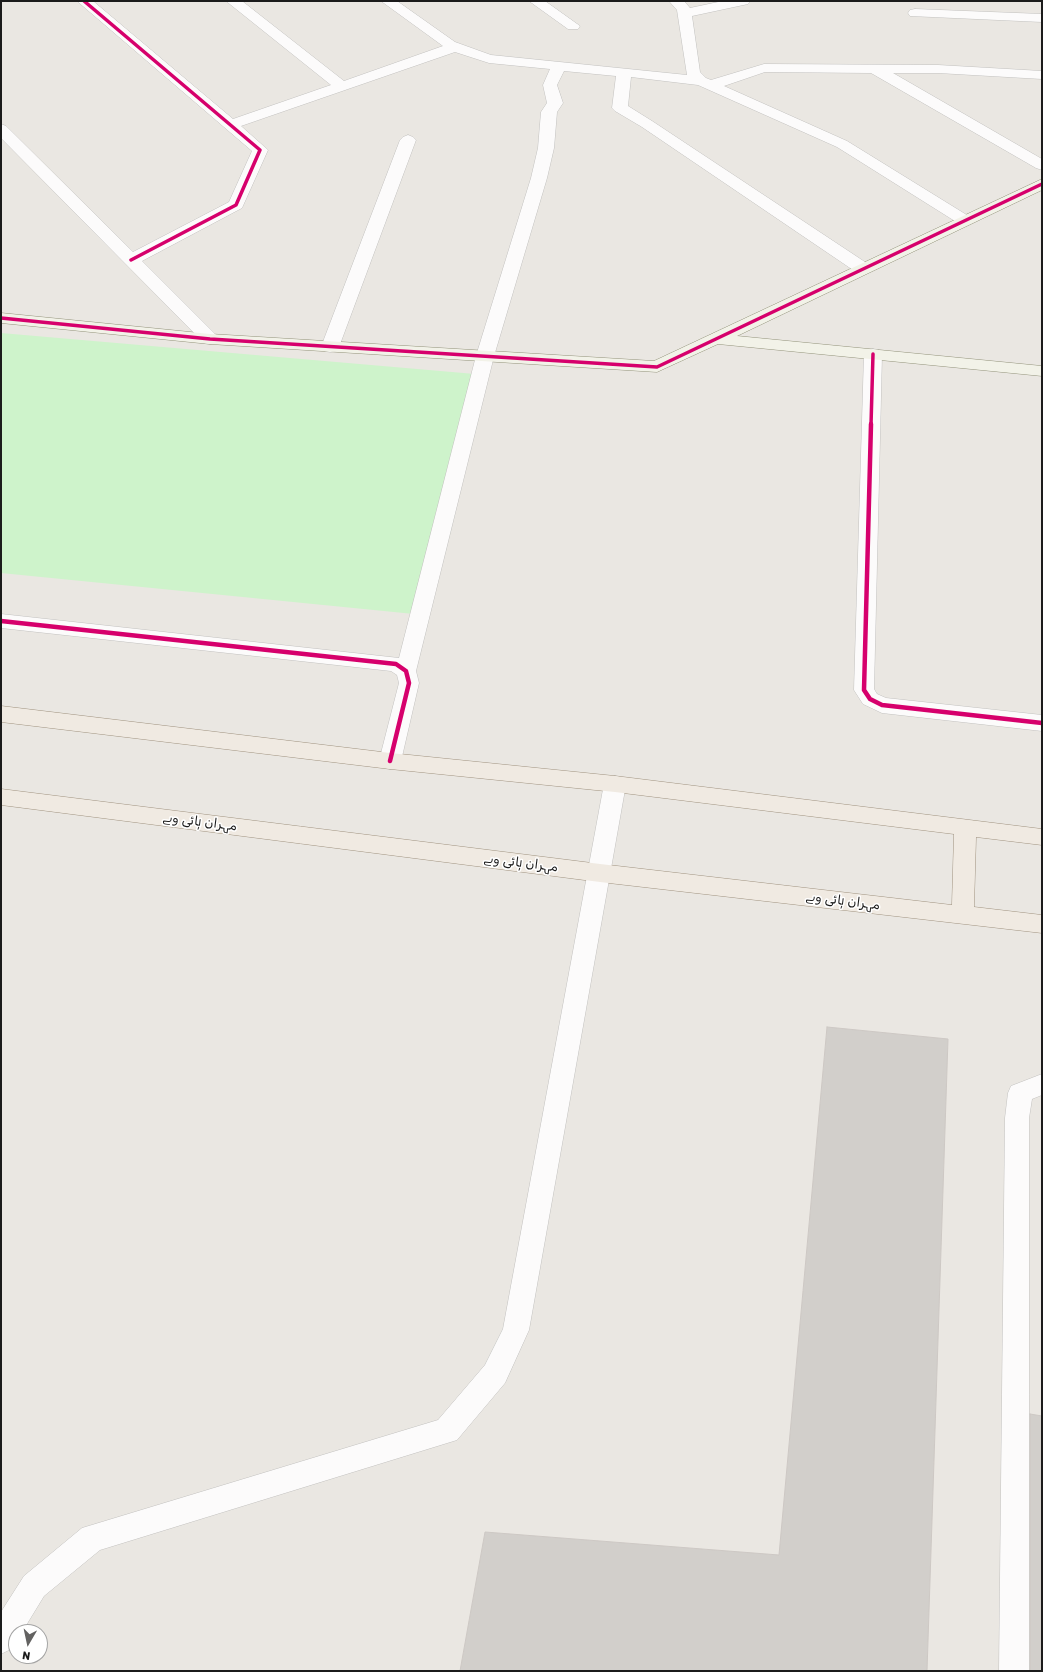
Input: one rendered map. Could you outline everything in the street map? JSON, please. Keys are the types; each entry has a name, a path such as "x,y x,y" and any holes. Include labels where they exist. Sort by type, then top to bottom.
{"main road":[{"path":"1,714 390,761 615,784 1042,837"},
{"name":"مہران ہائی وے","path":"1,797 600,873 1042,924"},
{"path":"963,914 965,828"}],"street":[{"path":"84,1 260,150 236,205 131,260"},
{"path":"233,1 341,86"},
{"path":"388,1 454,47 489,59 624,72 705,83 764,68 938,69 1042,75"},
{"path":"536,1 573,26"},
{"path":"742,1 680,7 693,73 705,83 842,144 964,220"},
{"path":"914,13 1042,18"},
{"path":"231,125 454,47"},
{"path":"390,761 409,683 406,671 485,356 539,178 546,148 549,112 555,103 550,85 559,66"},
{"path":"874,69 1042,165"},
{"path":"624,72 620,108 647,124 862,268"},
{"path":"1,129 210,339"},
{"path":"330,346 408,140"},
{"path":"1,318 210,339 657,367 862,268 1042,184"},
{"path":"716,339 1042,372"},
{"path":"873,354 864,690 870,699 882,705 1042,723"},
{"path":"1,621 396,664 406,671"},
{"path":"1,1639 34,1586 92,1538 447,1431 495,1374 516,1330 615,784"},
{"path":"1014,1671 1017,1118 1020,1093 1042,1084"}],"green space":[{"path":"1,333 475,374 414,614 1,573"}],"building":[{"path":"827,1027 948,1039 927,1671 460,1671 485,1532 779,1555"},
{"path":"1030,1414 1042,1416 1042,1671 1030,1671"}],"cycle path":[{"path":"84,1 260,150 236,205 131,260"},
{"path":"1,318 210,339 657,367 1042,184"},
{"path":"873,354 864,690 870,699 882,705 1042,723"},
{"path":"1,621 396,664 406,671 409,683 390,761"}]}
